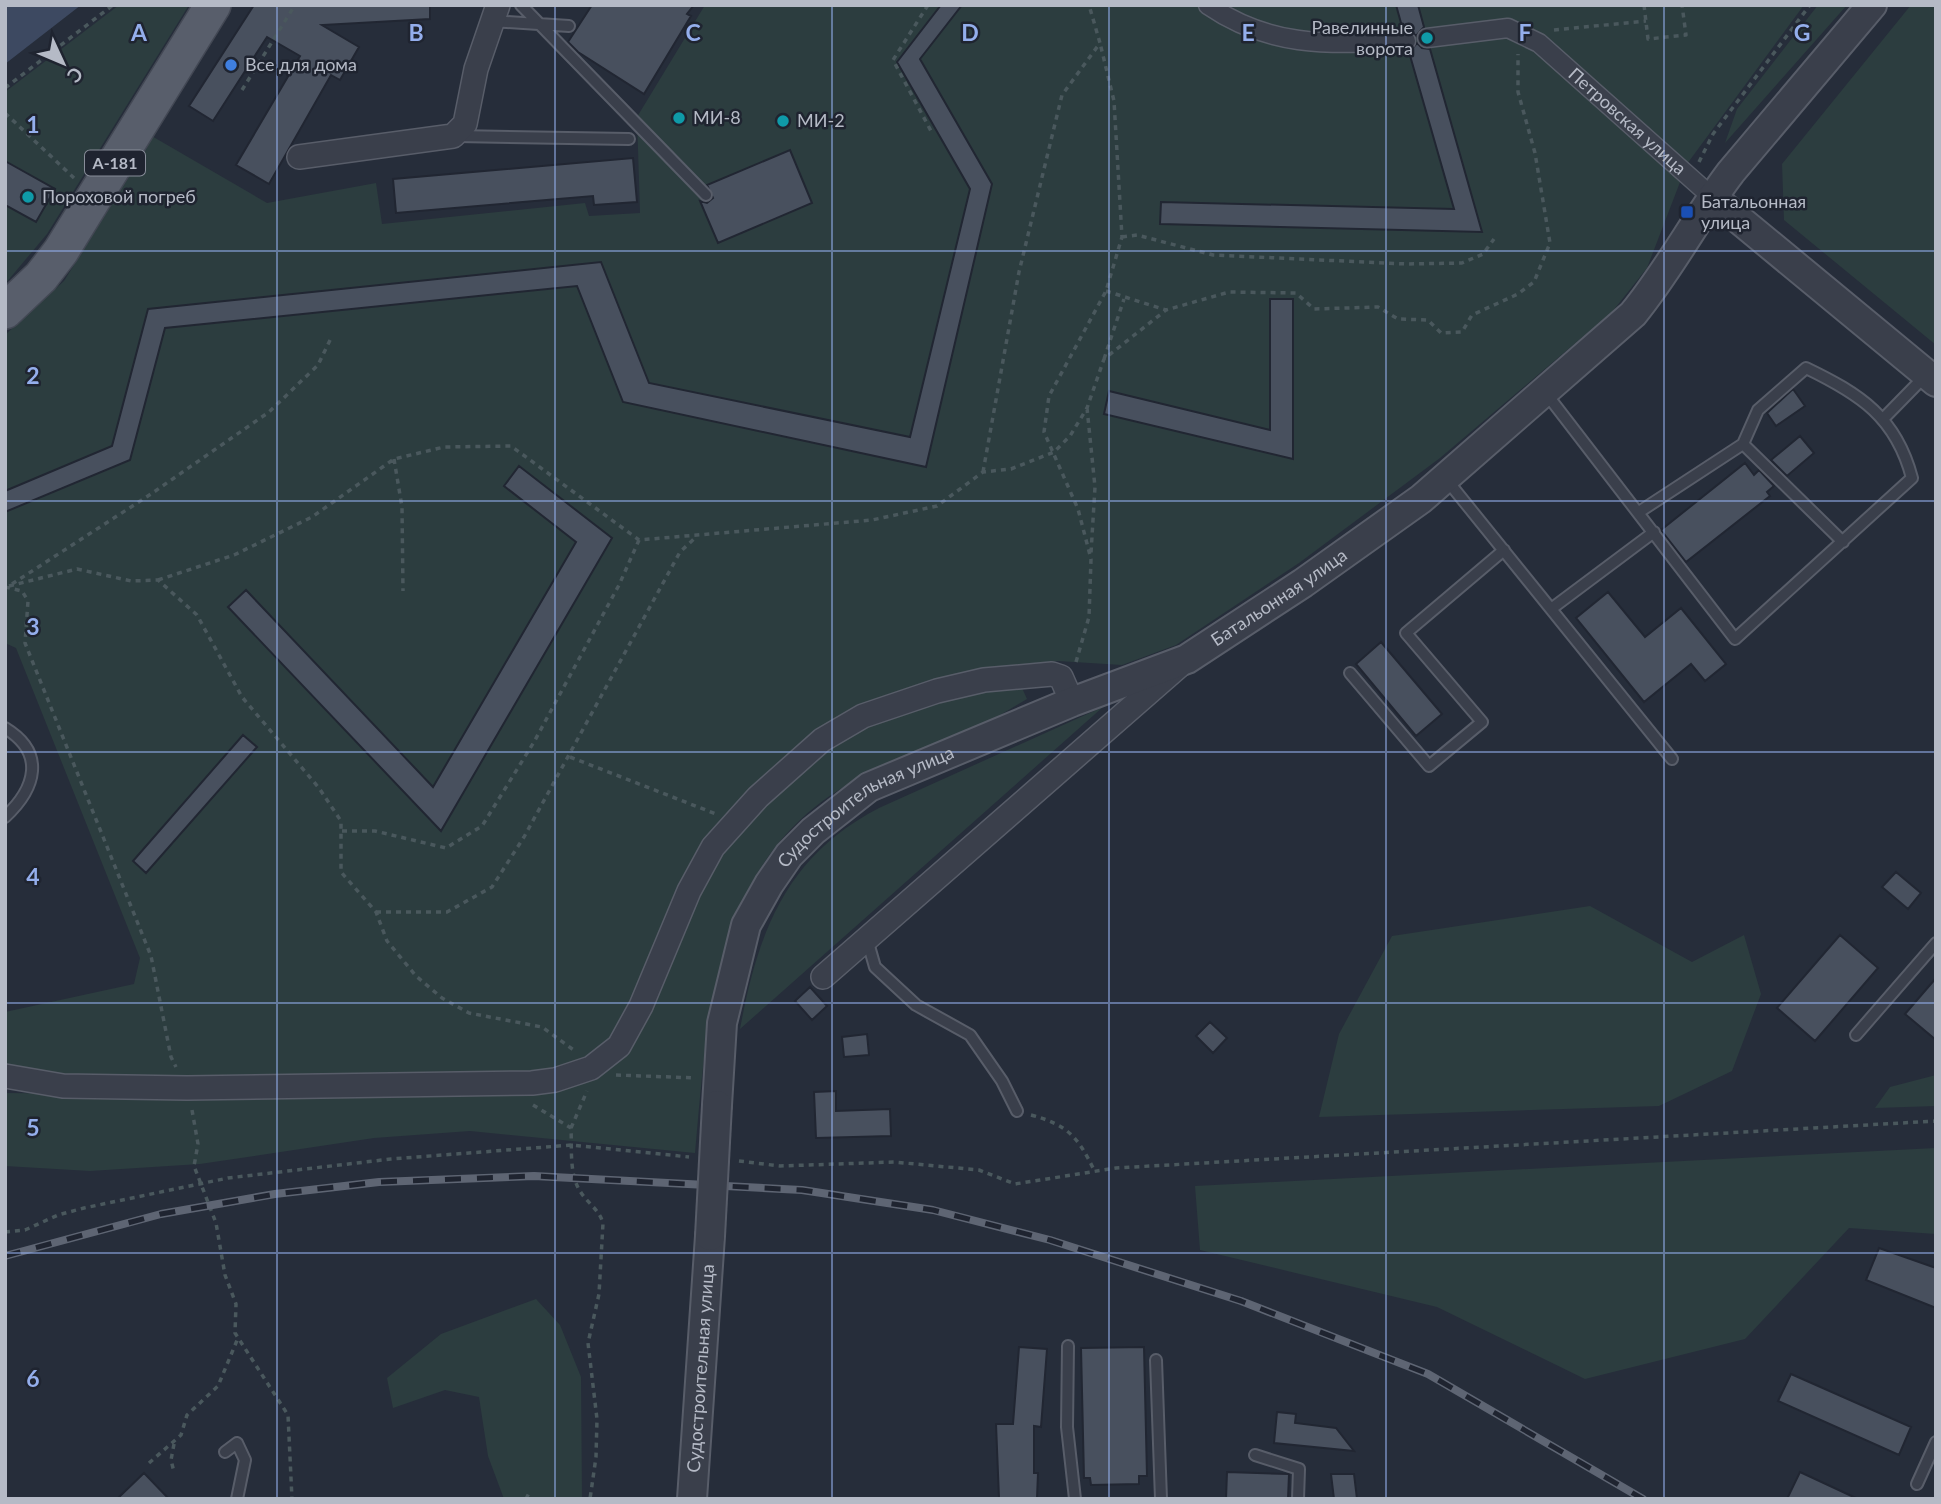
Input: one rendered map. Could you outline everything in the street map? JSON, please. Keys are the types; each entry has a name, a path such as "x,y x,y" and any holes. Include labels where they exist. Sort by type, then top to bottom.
{"main road":[{"name":"А-181","path":"5,312 41,277 61,251 213,5"}],"street":[{"path":"1208,5 1230,20 1270,37 1298,41 1406,41"},
{"name":"Батальонная улица","path":"824,977 1187,659 1303,583 1446,479 1633,314 1661,281 1712,197 1872,5"},
{"path":"299,158 453,135 465,124 476,69 494,13"},
{"path":"1427,38 1513,31"},
{"name":"Петровская улица","path":"1513,31 1553,54 1689,179 1931,378"},
{"name":"Судостроительная улица","path":"692,1499 722,1023 733,969 746,925 789,855 813,831 869,786 1067,690 1187,659"},
{"path":"5,1076 63,1086 187,1088 503,1083 555,1080 602,1072 630,1030 694,881 713,847 734,821 802,756 837,729 863,716 925,694 984,680 1043,674 1067,690"}],"lane":[{"path":"521,5 706,195"},
{"path":"494,13 540,24 569,26"},
{"path":"453,135 629,139"},
{"path":"1545,392 1735,639 1912,478 1904,448 1883,419 1852,390 1806,368 1758,410 1744,444 1639,512"},
{"path":"1883,419 1931,378"},
{"path":"1744,444 1843,542"},
{"path":"1446,479 1672,759"},
{"path":"1552,610 1654,532"},
{"path":"1350,673 1429,766 1482,722 1406,633 1504,550"},
{"path":"5,728 23,741 33,758 31,784 5,817"},
{"path":"867,939 874,967 916,1005 970,1035 1002,1082 1017,1111"},
{"path":"1856,1035 1936,943"},
{"path":"1068,1346 1067,1427 1076,1499"},
{"path":"1156,1360 1161,1499"},
{"path":"1917,1484 1936,1442"},
{"path":"225,1452 237,1443 245,1461 237,1499"},
{"path":"1255,1455 1299,1469 1298,1499"}],"path":[{"path":"5,88 113,5"},
{"path":"242,90 295,5"},
{"path":"928,5 893,60 931,131"},
{"path":"1089,5 1115,101 1122,237 1106,291 1049,396 1044,432 1078,509 1091,559"},
{"path":"1644,5 1648,39 1686,35 1682,5"},
{"path":"1689,179 1713,134 1810,5"},
{"path":"1104,359 1166,310 1229,292 1296,293 1314,309 1378,307 1398,319 1427,320 1441,333 1462,332 1472,316 1518,294 1534,282 1550,243 1535,153 1518,92 1513,31 1646,21"},
{"path":"983,472 1019,272 1062,95 1100,43"},
{"path":"5,113 80,185"},
{"path":"1122,237 1137,235 1213,255 1407,264 1462,263 1483,254 1494,239"},
{"path":"1106,291 1124,299 1166,310"},
{"path":"6,587 77,569 131,581 158,580 234,555 312,517 394,459 444,447 511,446 639,540 872,520 937,506 983,472 1011,469 1054,452 1070,436 1087,408 1124,299"},
{"path":"6,587 151,494 269,412 318,365 331,338"},
{"path":"1067,690 1089,617 1095,487 1087,408"},
{"path":"394,459 402,507 403,591"},
{"path":"376,912 447,912 492,887 524,838 680,552 698,536"},
{"path":"342,831 375,831 446,848 482,826 534,742 619,585 639,540"},
{"path":"158,580 197,615 242,697 319,788 341,821 341,872 376,912 387,941 416,976 442,998 469,1013 542,1027 602,1072 694,1078"},
{"path":"6,587 22,591 28,601 25,643 151,956 170,1057 187,1088 198,1144 194,1166 203,1183 223,1251 225,1275 236,1304 235,1332 288,1415 292,1499"},
{"path":"569,757 734,821"},
{"path":"590,1499 596,1457 597,1419 588,1342 598,1294 603,1223 601,1214 579,1191 573,1166 571,1128 585,1097 602,1072"},
{"path":"503,1083 571,1128"},
{"path":"1017,1111 1055,1121 1080,1141 1094,1170"},
{"path":"728,1160 780,1166 894,1162 979,1170 1015,1184 1094,1170 1936,1121"},
{"path":"5,1232 25,1230 58,1215 84,1208 203,1183 436,1154 572,1145 692,1158"},
{"path":"149,1462 181,1435 187,1415 218,1386 239,1338"},
{"path":"174,1442 171,1460 174,1472"},
{"path":"526,1499 529,1493"}],"shaded area":[{"path":"119,5 189,5 47,234 5,284 5,92"},
{"path":"705,5 941,5 898,62 970,189 910,437 649,383 600,262 149,309 112,446 5,491 5,335 64,281 147,148 150,135 267,203 376,183 382,224 585,203 589,216 640,213 637,117"},
{"path":"962,5 1804,5 1687,164 1647,268 1612,312 1440,458 1299,563 1176,645 1122,665 1058,661 976,673 939,683 757,787 665,932 609,1046 555,1074 319,1083 65,1075 5,1066 5,1012 134,984 140,958 16,648 5,643 5,512 130,460 165,328 577,286 623,402 926,467 992,185 920,59"},
{"path":"1818,5 1847,5 1725,143 1737,109"},
{"path":"1911,5 1936,5 1936,345 1784,220 1782,164"},
{"path":"990,687 1022,688 1027,699 967,733 860,778 812,810 774,848 747,892 728,940 714,992 695,1153 470,1131 374,1138 200,1164 90,1171 5,1166 5,1093 189,1095 597,1075 692,900 733,833 809,760 873,719"},
{"path":"1103,707 740,1029 756,960 767,929 781,900 799,873 821,849 847,827 879,808"},
{"path":"1590,906 1692,962 1744,935 1761,994 1732,1071 1659,1106 1319,1117 1339,1034 1392,936"},
{"path":"1936,1075 1936,1106 1875,1108 1890,1087"},
{"path":"1936,1148 1936,1234 1849,1228 1745,1339 1585,1379 1437,1307 1200,1250 1195,1186"},
{"path":"536,1299 560,1325 581,1377 582,1499 504,1499 488,1456 479,1397 445,1390 393,1408 387,1378 441,1334"}],"water":[{"path":"5,5 81,5 5,64"}],"building":[{"path":"254,5 430,5 430,19 322,25 359,47 340,80 331,75 269,184 236,165 300,56 267,37 213,121 189,106"},
{"path":"592,5 694,5 687,14 691,16 644,94 578,52 568,42"},
{"path":"941,5 962,5 920,59 992,184 926,467 623,402 577,286 165,328 130,460 5,512 5,491 112,446 148,309 601,262 649,383 910,437 970,189 897,62"},
{"path":"1396,5 1418,5 1424,27 1416,36 1411,31 1403,30"},
{"path":"1417,43 1422,48 1430,49 1482,232 1160,224 1161,202 1454,209 1409,52"},
{"path":"790,150 812,203 718,243 700,201 707,203 713,198 707,185"},
{"path":"633,158 637,202 594,205 593,196 396,213 393,179"},
{"name":"Пороховой погреб","path":"5,161 55,189 36,222 5,205"},
{"path":"1270,299 1293,299 1293,459 1104,414 1109,391 1270,430"},
{"path":"1793,389 1805,406 1776,426 1767,413"},
{"path":"1800,436 1814,453 1787,476 1771,460"},
{"path":"1745,463 1754,475 1759,470 1774,486 1767,492 1770,496 1686,562 1661,530"},
{"path":"519,466 612,538 441,831 228,607 246,590 433,787 576,542 504,486"},
{"path":"1608,592 1645,637 1681,608 1726,664 1705,681 1691,664 1644,702 1576,618"},
{"path":"1381,642 1442,714 1416,736 1356,664"},
{"path":"243,735 257,747 146,873 133,861"},
{"path":"1896,872 1921,893 1908,909 1882,887"},
{"path":"1840,935 1878,968 1815,1041 1777,1008"},
{"path":"1936,978 1936,1040 1905,1014"},
{"path":"810,987 827,1006 812,1020 795,1001"},
{"path":"1210,1022 1227,1038 1213,1053 1196,1036"},
{"path":"867,1034 869,1055 844,1057 842,1037"},
{"path":"836,1091 836,1111 890,1109 891,1136 816,1138 814,1092"},
{"path":"1879,1248 1936,1268 1936,1308 1866,1280"},
{"path":"1019,1347 1047,1349 1041,1427 1034,1426 1037,1498 999,1498 996,1424 1013,1424"},
{"path":"1144,1347 1147,1476 1139,1476 1139,1484 1091,1485 1090,1478 1084,1478 1081,1348"},
{"path":"1791,1374 1911,1427 1899,1455 1778,1401"},
{"path":"1277,1412 1296,1414 1295,1423 1336,1428 1354,1451 1274,1443"},
{"path":"1227,1472 1289,1474 1288,1499 1226,1499"},
{"path":"1800,1472 1858,1499 1787,1499"},
{"path":"144,1473 169,1499 117,1499"},
{"path":"1331,1474 1354,1474 1357,1499 1334,1499"}],"railway":[{"path":"5,1256 161,1214 275,1194 379,1182 534,1176 802,1190 933,1210 1050,1240 1241,1301 1428,1374 1643,1499"}],"place":[{"name":"Равелинные ворота","path":"1427,38"},
{"name":"Все для дома","path":"231,65"},
{"name":"МИ-8","path":"679,118"},
{"name":"МИ-2","path":"783,121"},
{"name":"Пороховой погреб","path":"28,197"},
{"name":"Батальонная улица","path":"1687,212"}]}
